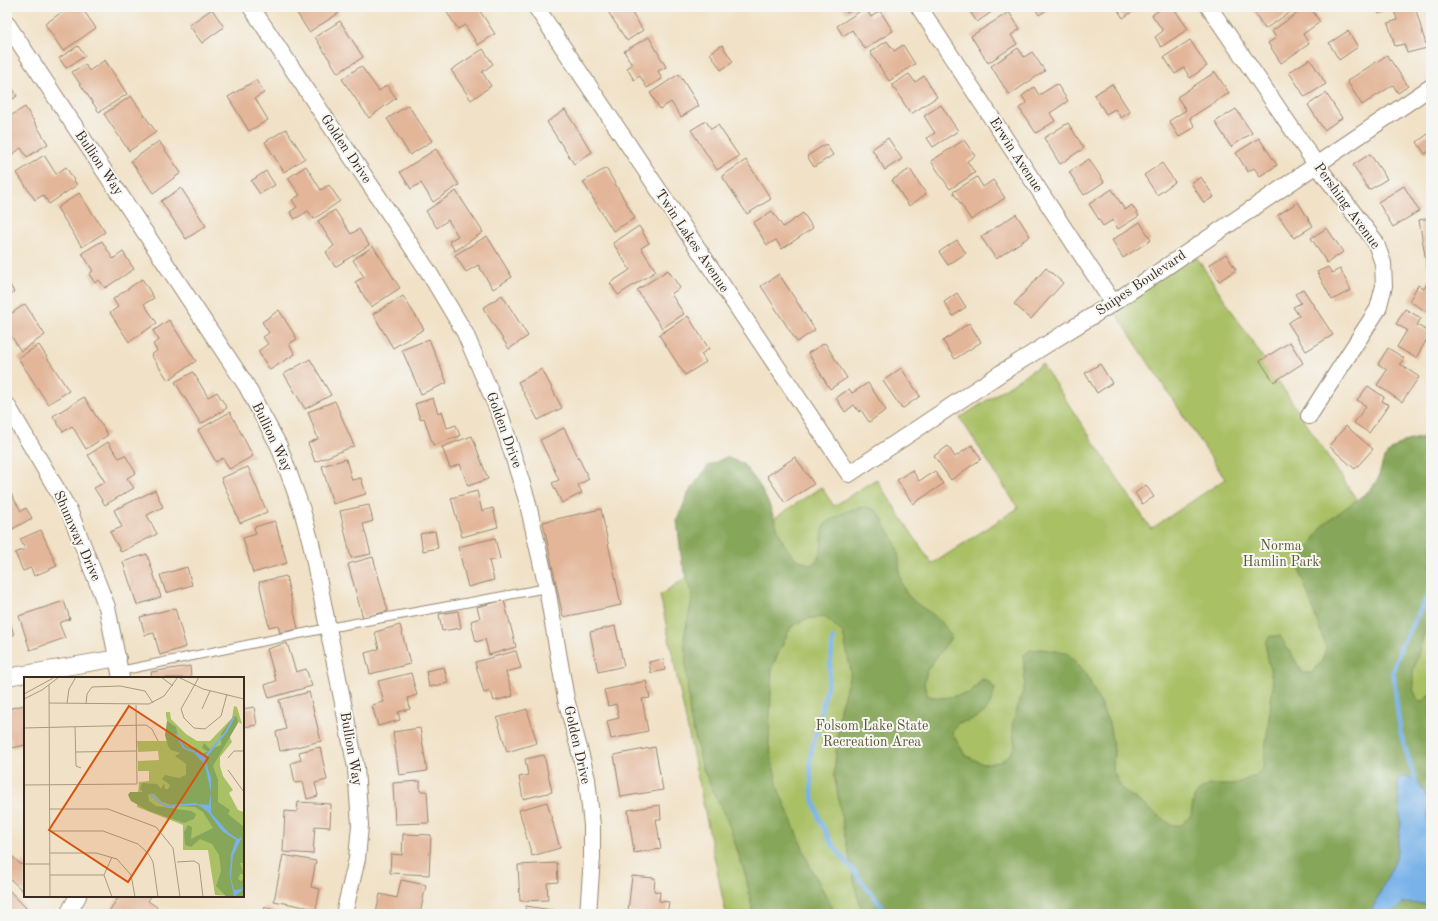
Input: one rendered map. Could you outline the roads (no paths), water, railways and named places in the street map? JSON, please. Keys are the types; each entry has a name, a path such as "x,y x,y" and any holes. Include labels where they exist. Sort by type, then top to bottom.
{"street":[{"name":"Golden Drive","path":"251,7 428,271 465,333 485,376 515,458 528,500 547,588 566,699 586,779 592,826 592,858 588,914"},
{"name":"Twin Lakes Avenue","path":"536,7 848,474"},
{"name":"Erwin Avenue","path":"919,7 1113,303"},
{"name":"Pershing Avenue","path":"1209,7 1316,164 1375,241 1383,263 1384,286 1378,309 1309,416"},
{"name":"Bullion Way","path":"7,24 246,385 264,415 279,446 302,510 311,543 356,768 359,802 357,859 344,914"},
{"name":"Snipes Boulevard","path":"848,474 1001,373 1113,303 1431,87"},
{"name":"Shumway Drive","path":"7,405 69,510 107,607 120,669"},
{"path":"7,676 120,669"},
{"path":"68,914 77,897"}],"lane":[{"path":"120,669 328,628 547,588"}],"water":[{"path":"1406,776 1419,783 1429,802 1426,859 1431,873 1431,904 1403,903 1392,914 1370,914 1396,859 1401,823 1398,791 1399,778"}],"waterway":[{"path":"1417,787 1400,731 1393,671 1401,646 1431,590"},
{"path":"833,638 829,678 810,758 812,794 820,821 832,844 888,914"}],"park label":[{"name":"Norma Hamlin Park","path":"1281,554"},
{"name":"Folsom Lake State Recreation Area","path":"872,734"}]}
